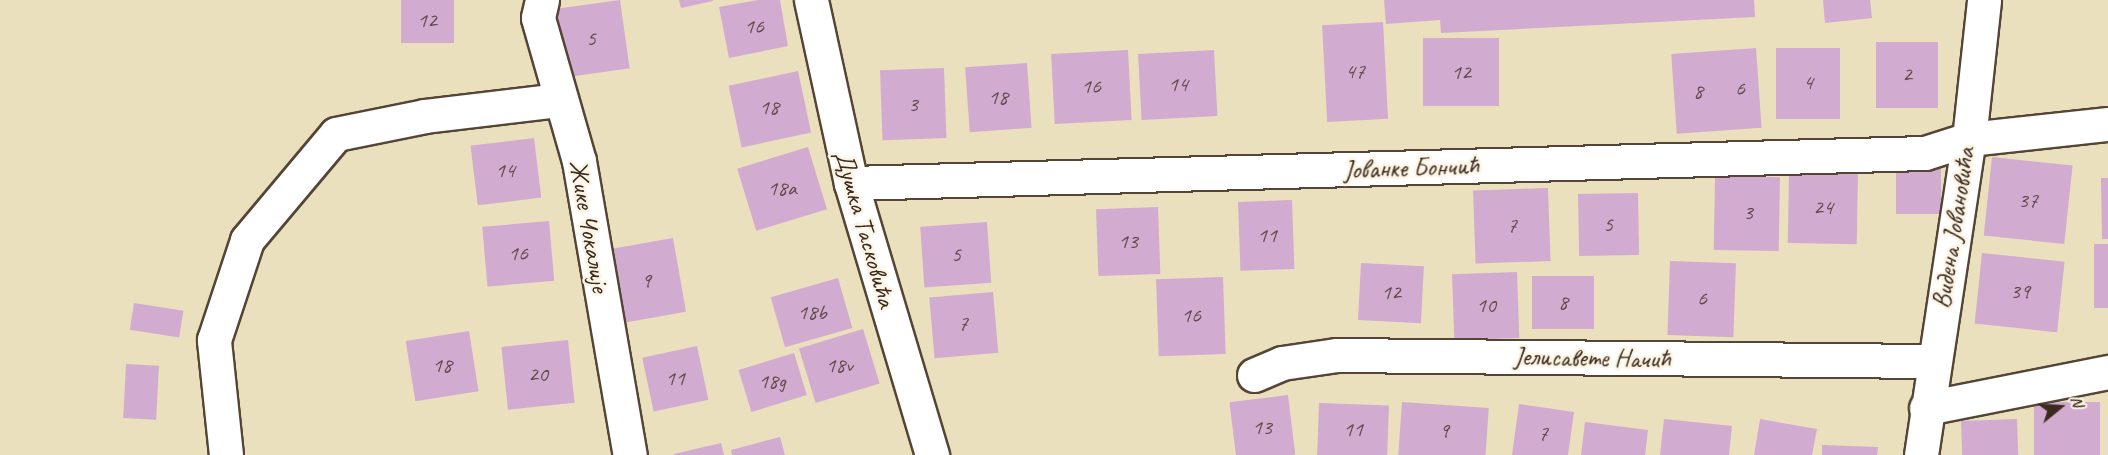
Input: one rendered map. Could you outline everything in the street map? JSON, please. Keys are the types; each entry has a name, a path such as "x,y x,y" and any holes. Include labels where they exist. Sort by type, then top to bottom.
{"street":[{"name":"Жике Чокалије","path":"542,0 538,18 579,161 630,455"},
{"name":"Душка Тасковића","path":"812,0 851,183 932,455"},
{"name":"Видена Јовановића","path":"1921,455 1932,362 1969,139 1983,0"},
{"path":"226,455 214,340 247,240 336,134 425,116 560,100"},
{"name":"Јованке Бончић","path":"851,183 1926,153 1969,139 2108,124"},
{"name":"Јелисавете Начић","path":"1254,375 1282,363 1337,355 1932,362"},
{"path":"1926,408 2108,372"}],"building":[{"path":"401,0 454,0 454,43 401,43"},
{"path":"620,0 630,68 561,78 552,10"},
{"path":"679,0 713,0 713,1 681,8"},
{"path":"758,0 780,0 788,46 729,58 719,7"},
{"path":"1384,0 1754,0 1755,17 1441,33 1440,20 1386,24"},
{"path":"1823,0 1870,0 1872,18 1825,23"},
{"path":"1383,22 1388,119 1327,122 1322,25"},
{"path":"1423,38 1499,38 1499,106 1423,106"},
{"path":"1876,42 1938,42 1938,108 1876,108"},
{"path":"1756,48 1762,128 1677,134 1671,54"},
{"path":"1776,48 1840,48 1840,119 1776,119"},
{"path":"1128,50 1132,120 1055,124 1051,54"},
{"path":"1214,50 1217,116 1142,120 1138,54"},
{"path":"1027,63 1032,128 970,132 965,67"},
{"path":"944,68 946,138 882,140 880,70"},
{"path":"798,71 811,133 742,147 729,86"},
{"path":"534,138 541,198 478,205 470,146"},
{"path":"808,147 827,209 756,231 737,169"},
{"path":"1992,157 2073,165 2064,244 1984,236"},
{"path":"1896,167 1941,167 1941,214 1896,214"},
{"path":"1789,173 1858,174 1857,244 1788,243"},
{"path":"1715,176 1780,177 1779,251 1714,250"},
{"path":"2101,178 2108,178 2108,239 2102,239"},
{"path":"1548,188 1551,261 1476,264 1473,191"},
{"path":"1638,193 1639,255 1579,256 1578,194"},
{"path":"1292,200 1294,269 1240,271 1238,202"},
{"path":"1158,207 1160,274 1098,276 1096,209"},
{"path":"549,221 554,281 487,287 482,227"},
{"path":"987,222 991,283 924,288 920,227"},
{"path":"673,238 686,312 618,324 605,250"},
{"path":"2094,244 2108,244 2108,308 2094,308"},
{"path":"1982,253 2065,262 2057,332 1975,324"},
{"path":"1670,261 1736,263 1733,337 1667,335"},
{"path":"1361,263 1424,266 1421,323 1358,320"},
{"path":"1517,272 1519,338 1454,340 1452,274"},
{"path":"1532,276 1594,276 1594,329 1532,329"},
{"path":"1223,277 1226,354 1159,356 1156,279"},
{"path":"838,278 852,328 785,347 771,297"},
{"path":"993,292 998,353 935,358 929,298"},
{"path":"134,303 183,311 179,337 130,330"},
{"path":"863,329 880,384 816,403 799,349"},
{"path":"469,331 479,391 415,401 406,341"},
{"path":"568,340 575,403 508,410 501,347"},
{"path":"697,346 708,400 654,411 642,358"},
{"path":"794,353 807,395 751,412 739,370"},
{"path":"126,364 159,366 156,420 123,418"},
{"path":"1288,395 1295,455 1236,455 1229,402"},
{"path":"1402,402 1489,408 1486,455 1398,455"},
{"path":"2034,402 2100,402 2100,455 2034,455"},
{"path":"1319,403 1389,405 1387,455 1317,455"},
{"path":"1519,404 1574,412 1568,455 1512,455"},
{"path":"1664,419 1732,426 1729,455 1660,455"},
{"path":"1760,419 1817,429 1812,455 1754,455"},
{"path":"2017,419 2018,455 1962,455 1961,421"},
{"path":"1585,422 1648,430 1645,455 1581,455"},
{"path":"780,437 785,455 732,455 731,450"},
{"path":"721,443 724,455 674,455 674,454"},
{"path":"1822,445 1878,447 1877,455 1822,455"}]}
